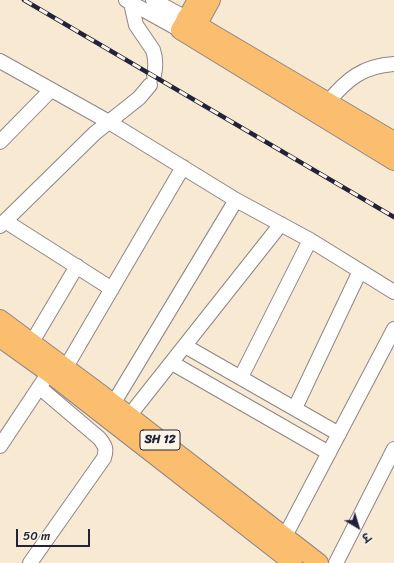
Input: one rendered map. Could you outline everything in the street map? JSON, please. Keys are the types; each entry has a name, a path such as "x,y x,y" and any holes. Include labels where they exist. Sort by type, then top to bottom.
{"main road":[{"path":"183,20 196,0"},
{"path":"183,20 211,0"},
{"path":"183,20 394,141"},
{"path":"183,20 394,161"},
{"name":"SH 12","path":"0,319 32,342 53,372 286,561"},
{"name":"SH 12","path":"0,338 53,372 114,404 320,563"}],"street":[{"path":"153,0 183,20"},
{"path":"128,1 183,20"},
{"path":"112,289 77,266 2,223 95,133 139,98 152,80 156,63 153,50 136,25 128,1"},
{"path":"0,60 109,122 236,200 310,240 394,292"},
{"path":"328,102 353,76 375,66 394,64"},
{"path":"0,142 51,90"},
{"path":"0,446 112,289 183,167"},
{"path":"114,404 236,200"},
{"path":"129,416 281,224"},
{"path":"241,377 310,240"},
{"path":"32,342 77,266"},
{"path":"295,408 360,271"},
{"path":"285,536 394,329"},
{"path":"185,346 339,434"},
{"path":"172,362 329,453"},
{"path":"30,563 107,452 104,445 53,372"},
{"path":"336,563 389,471 394,449"}],"railway":[{"path":"24,0 394,217"}]}
